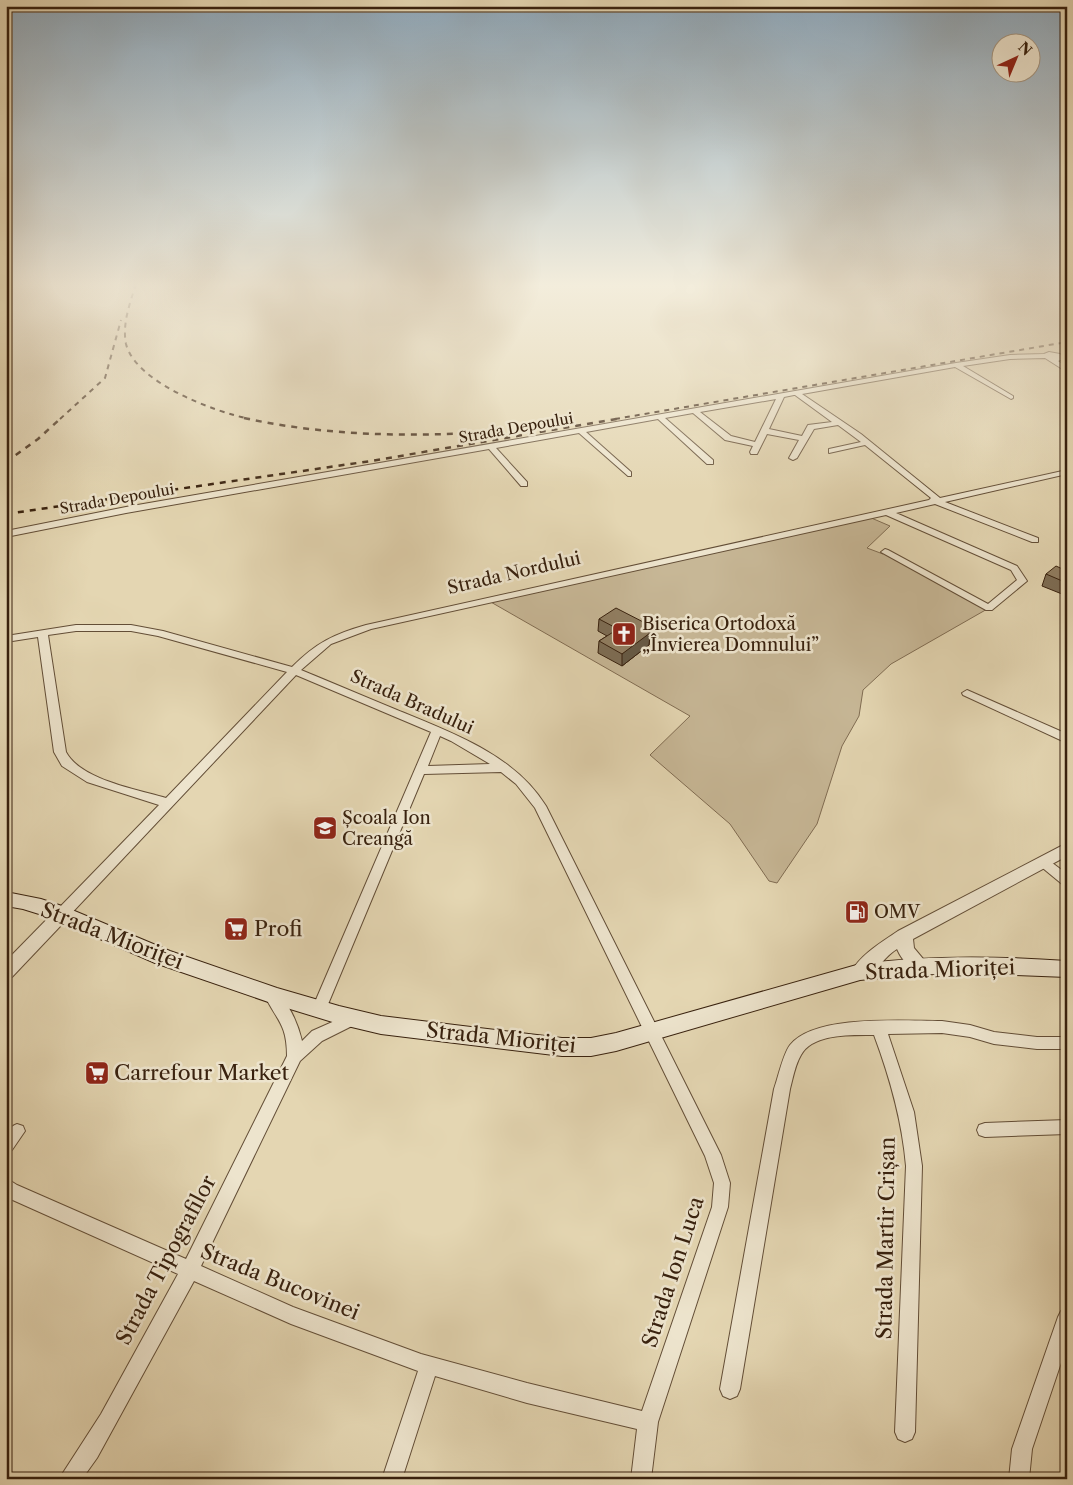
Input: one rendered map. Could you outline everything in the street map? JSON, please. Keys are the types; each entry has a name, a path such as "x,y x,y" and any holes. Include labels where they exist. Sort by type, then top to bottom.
{"main road":[{"name":"Strada Mioriței","path":"6,899 16,900 62,914 146,951 272,996 353,1019 399,1027 562,1047 591,1047 652,1032 860,972 920,966 985,965 1067,969"}],"street":[{"name":"Strada Depoului","path":"6,534 126,510 956,365 1032,356 1050,357 1067,370"},
{"path":"956,365 1011,397"},
{"path":"797,394 866,443 935,500 1035,540"},
{"path":"695,411 728,438 755,449 781,396"},
{"path":"660,417 710,462"},
{"path":"793,458 811,426 838,423"},
{"path":"581,431 628,474"},
{"path":"764,431 804,439"},
{"path":"832,451 866,443"},
{"path":"491,446 524,484"},
{"name":"Strada Nordului","path":"6,972 316,648 331,639 345,634 885,511 1067,472"},
{"path":"885,511 1014,568 1022,581 989,608 885,552"},
{"name":"Strada Bradului","path":"6,639 92,627 131,628 159,633 294,671 455,738 504,768 520,781 540,806 652,1032"},
{"path":"44,634 60,752 66,763 91,779 168,803"},
{"path":"967,693 1067,739"},
{"path":"319,1009 437,730"},
{"path":"421,770 504,768"},
{"path":"860,972 882,950 904,936 1067,849"},
{"path":"1043,862 1067,881"},
{"path":"904,936 906,950 920,966"},
{"name":"Strada Tipografilor","path":"68,1479 79,1466 101,1430 190,1272 295,1056 296,1041 292,1026 284,1010 272,996"},
{"name":"Strada Tipografilor","path":"295,1056 318,1036 353,1019"},
{"path":"730,1389 782,1089 795,1050 811,1037 837,1029 942,1027 970,1031 994,1038 1037,1043 1067,1043"},
{"name":"Strada Martir Crișan","path":"879,1028 906,1106 912,1134 914,1166 906,1432"},
{"name":"Strada Ion Luca","path":"641,1479 648,1422 720,1207 722,1183 712,1155 652,1032"},
{"path":"985,1130 1067,1127"},
{"path":"6,1145 16,1131"},
{"name":"Strada Bucovinei","path":"6,1186 11,1191 190,1272 291,1315 430,1366 527,1394 648,1422"},
{"path":"1019,1479 1022,1449 1067,1317"},
{"path":"392,1479 430,1366"}],"shaded area":[{"path":"869,517 890,526 867,548 883,554 885,552 989,608 891,664 863,690 859,716 842,746 817,824 777,883 769,881 730,824 650,755 690,716 489,601"}],"building":[{"path":"1056,566 1067,571 1067,583 1046,574"},
{"path":"616,608 651,626 646,631 650,633 622,654 599,641 618,629 599,619"}],"railway":[{"path":"60,419 105,378 112,353"},
{"path":"131,353 145,371 160,383 217,410 250,419"},
{"path":"615,419 1001,353"},
{"path":"6,462 38,439 61,418"},
{"path":"244,418 309,429 374,434 407,435 506,431"},
{"path":"6,514 371,461 622,418"}],"place":[{"name":"Biserica Ortodoxă „Învierea Domnului”","path":"624,634"},
{"name":"Școala Ion Creangă","path":"325,828"},
{"name":"OMV","path":"857,912"},
{"name":"Profi","path":"236,929"},
{"name":"Carrefour Market","path":"97,1073"}]}
